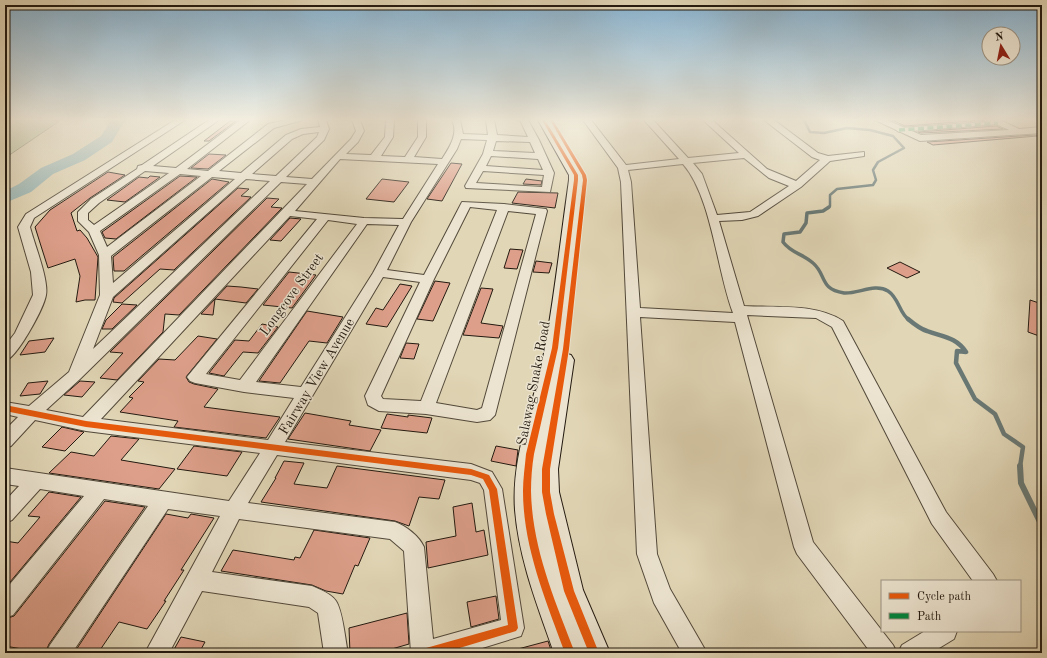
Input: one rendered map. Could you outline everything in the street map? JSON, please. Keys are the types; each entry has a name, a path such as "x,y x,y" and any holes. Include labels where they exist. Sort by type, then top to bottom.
{"main road":[{"name":"Salawag Snake Road","path":"561,151 576,175 576,180 554,349 528,468 527,491 529,517 536,552 548,595 570,653"},
{"name":"Salawag Snake Road","path":"564,151 584,175 585,180 566,349 546,469 546,492 569,591 594,653"}],"street":[{"path":"5,356 21,335 40,295 37,272 24,227 30,216 42,207 134,151"},
{"path":"74,375 107,295 106,255 94,230 83,221 82,212 95,201 169,151"},
{"path":"94,230 205,151"},
{"path":"106,255 240,151"},
{"path":"107,295 274,151"},
{"path":"5,442 33,412 74,375 308,151"},
{"path":"86,424 344,151"},
{"path":"373,159 380,151"},
{"path":"407,160 414,151"},
{"name":"Fairway View Avenue","path":"156,653 234,510 379,273 406,222 452,151"},
{"path":"541,156 487,153 470,186 546,190 548,173 541,156 544,151"},
{"path":"610,151 623,168 626,182 647,554 662,595 695,653"},
{"path":"677,151 697,174 713,218 804,547 885,653"},
{"path":"741,151 772,176 797,185"},
{"path":"809,151 815,155 827,159 861,154"},
{"path":"623,168 746,155"},
{"path":"338,156 444,162"},
{"path":"713,218 742,217 754,214 797,185 827,159"},
{"path":"110,166 314,182"},
{"path":"480,168 548,173"},
{"path":"469,204 504,207 542,211 489,411 484,416 476,416 426,408 379,405 374,401 373,396 464,206 469,204"},
{"path":"426,408 504,207"},
{"path":"286,213 364,221 406,222"},
{"path":"305,393 244,386 195,378 325,217"},
{"name":"Longcove Street","path":"244,386 364,221"},
{"path":"379,273 428,279"},
{"path":"633,312 816,314 827,317 838,324 939,518 985,580"},
{"path":"5,408 33,412 86,424 471,472 486,477 493,489 513,628 424,653 414,547 395,531 163,500 5,476"},
{"path":"5,514 36,481"},
{"path":"5,607 100,490"},
{"path":"58,653 163,500"},
{"path":"196,580 312,597 328,607 336,653"},
{"path":"910,653 944,632"}],"green space":[{"path":"5,151 16,151 5,158"}],"building":[{"path":"209,154 226,155 208,169 191,168"},
{"path":"451,163 462,164 442,201 427,199"},
{"path":"108,172 125,175 90,198 71,213 77,231 80,230 87,238 98,257 95,300 76,302 80,276 75,259 48,268 35,227 50,210"},
{"path":"150,176 160,177 125,202 107,200 139,177 148,178"},
{"path":"180,176 197,177 116,239 105,238 102,232"},
{"path":"212,179 229,182 124,271 114,271 113,257"},
{"path":"382,179 409,182 394,202 366,199"},
{"path":"526,179 542,181 541,185 523,184"},
{"path":"238,188 249,189 241,196 251,197 174,270 160,269 122,303 113,302 114,298"},
{"path":"518,192 558,193 555,208 512,203"},
{"path":"267,198 279,199 271,207 282,208 179,315 165,314 163,332 117,380 100,378 123,353 110,352"},
{"path":"290,218 301,219 281,241 270,240"},
{"path":"510,249 523,250 517,269 504,268"},
{"path":"536,261 552,263 549,273 533,272"},
{"path":"900,262 920,272 907,278 887,268"},
{"path":"289,272 316,275 292,308 263,305"},
{"path":"435,281 450,283 433,321 417,319"},
{"path":"400,284 412,286 387,327 366,324 376,308 383,310"},
{"path":"227,286 258,289 246,303 215,299"},
{"path":"481,288 493,289 481,323 503,326 499,338 463,335"},
{"path":"215,299 213,315 201,314"},
{"path":"1030,300 1042,304 1042,337 1028,332"},
{"path":"122,304 137,305 112,329 102,329 106,320"},
{"path":"307,311 343,317 327,343 309,341 280,383 259,381"},
{"path":"262,324 278,327 258,353 243,352 224,376 209,373 235,340 249,341"},
{"path":"198,336 217,339 186,377 189,382 194,384 218,389 204,407 280,417 266,438 174,427 178,421 120,412 133,398 129,397 144,382 138,381 159,359 175,360"},
{"path":"54,338 45,352 20,355 29,341"},
{"path":"406,343 419,344 414,359 400,358"},
{"path":"48,381 40,394 20,396 28,383"},
{"path":"80,381 95,382 82,397 64,395"},
{"path":"305,413 351,421 349,425 381,430 370,451 288,439"},
{"path":"387,414 432,418 427,433 381,428"},
{"path":"62,427 84,432 65,451 42,447"},
{"path":"111,436 139,439 121,460 175,469 159,489 49,473 71,452 94,456"},
{"path":"194,446 242,452 227,476 177,469"},
{"path":"496,446 518,450 516,466 491,461"},
{"path":"284,461 304,463 294,484 327,488 337,466 445,480 439,499 419,497 409,526 395,521 261,502 276,478"},
{"path":"49,492 81,497 5,588 5,541 18,543 40,517 28,516"},
{"path":"105,501 145,507 49,644 45,653 5,646 5,619 14,616"},
{"path":"472,503 476,532 484,530 488,555 428,568 426,542 456,536 453,507"},
{"path":"166,514 188,518 191,514 214,518 181,570 184,570 164,601 166,601 147,629 119,622 98,653 74,653"},
{"path":"314,530 370,538 358,566 355,565 343,594 326,591 312,585 221,571 233,550 294,560 295,557 300,558"},
{"path":"496,596 499,619 471,627 467,602"},
{"path":"407,613 409,644 378,653 350,653 349,628"},
{"path":"181,637 205,642 199,653 172,653"},
{"path":"548,641 552,653 518,653 518,649"}],"waterway":[{"path":"5,198 25,188 47,171 79,157 89,151"},
{"path":"829,207 830,195 837,189 873,185 876,180 873,170 878,162 899,151"},
{"path":"829,207 823,211 807,213 806,223 800,232 784,234 783,242 790,249 813,263 820,272 824,281 831,288 844,293 872,288 888,291 895,298 903,314 908,319"},
{"path":"908,319 922,329 953,340 966,352 957,351 956,363 975,399 995,414 1004,434 1023,447 1020,467"},
{"path":"1020,467 1021,483 1042,526"}],"cycle path":[{"path":"561,151 576,175 576,180 555,348 552,366 530,454 527,490 531,532 541,573 570,653"},
{"path":"569,151 584,175 585,180 566,349 546,469 546,492 569,591 594,653"},
{"path":"5,408 86,424 471,472 486,477 493,489 513,628 426,653"}]}
